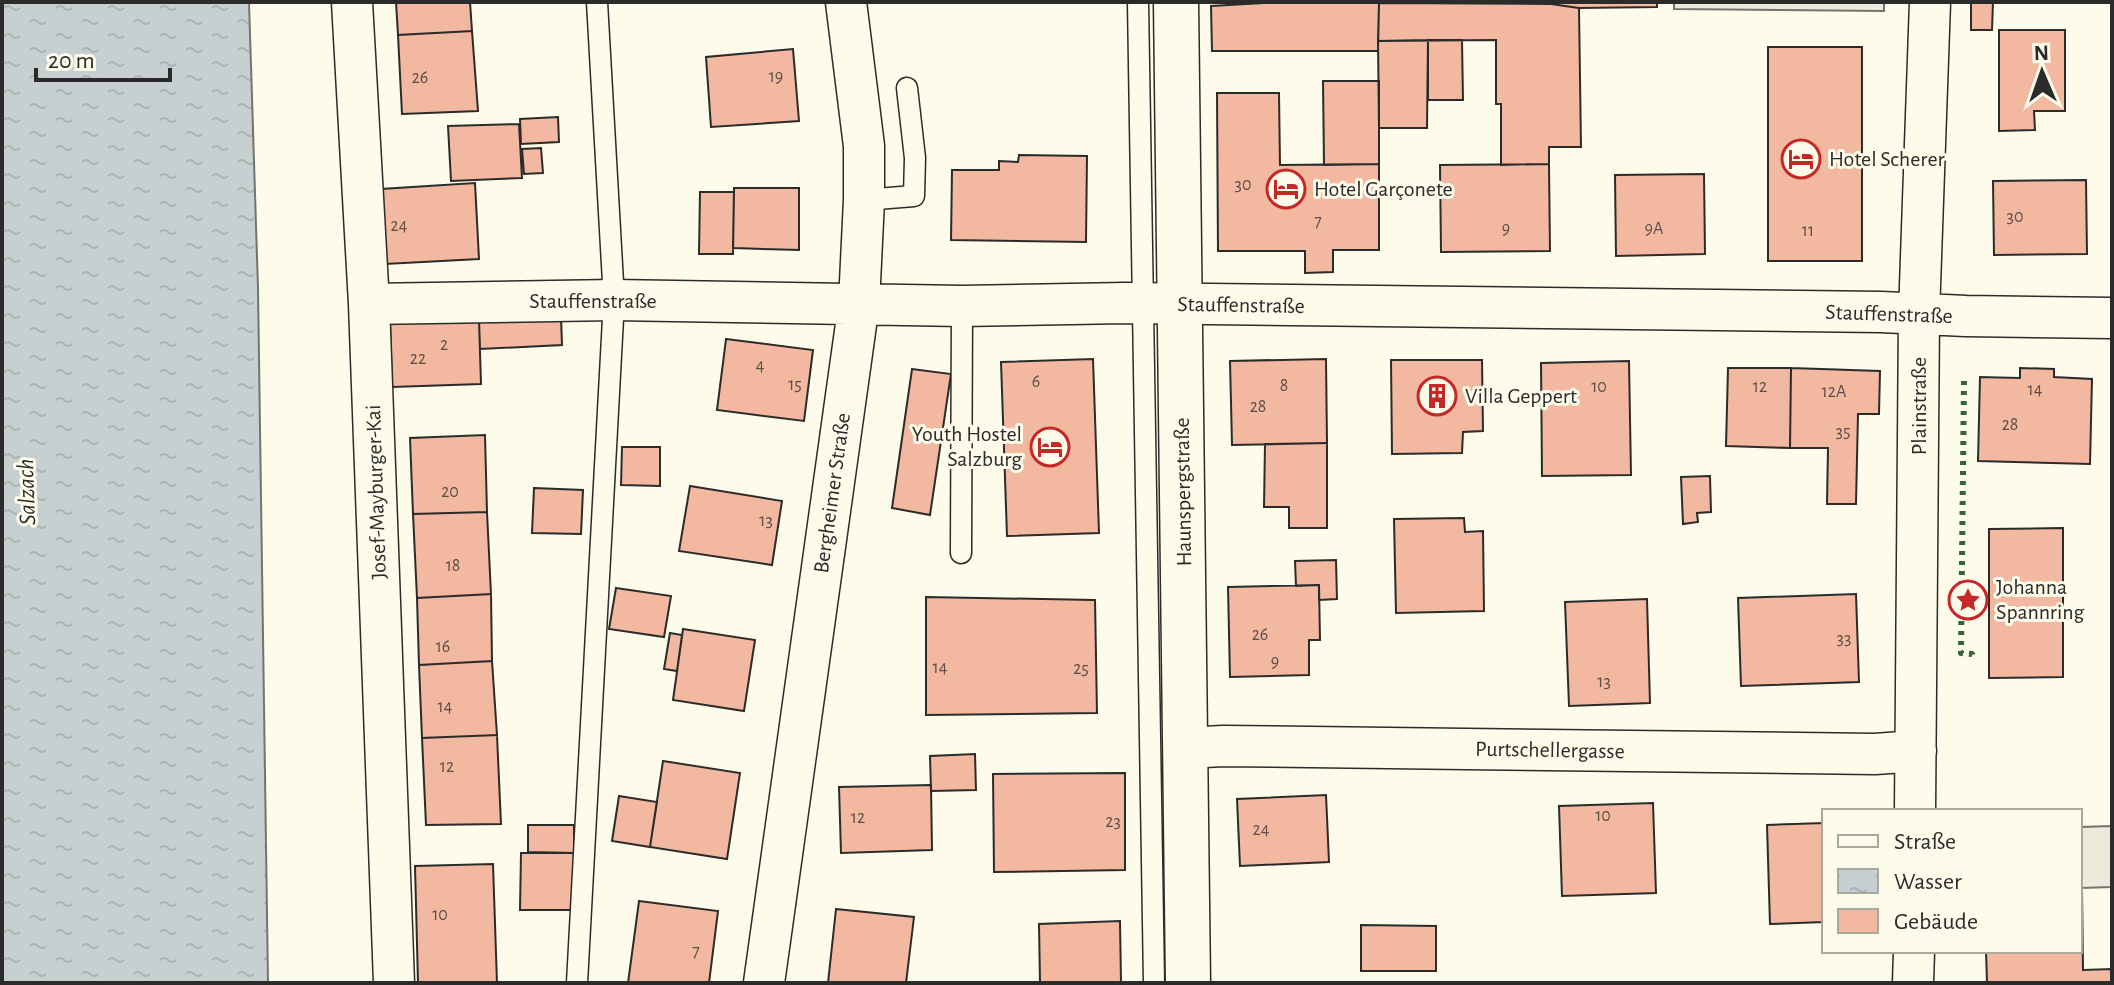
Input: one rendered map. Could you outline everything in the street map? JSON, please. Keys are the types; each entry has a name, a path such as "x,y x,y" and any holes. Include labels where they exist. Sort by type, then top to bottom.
{"street":[{"name":"Josef-Mayburger-Kai","path":"352,2 369,304 394,983"},
{"name":"Bergheimer Straße","path":"764,983 859,303 864,146 846,2"},
{"name":"Haunspergstraße","path":"1176,2 1162,304 1185,748 1188,983"},
{"name":"Plainstraße","path":"1915,809 1919,314 1930,2"},
{"name":"Stauffenstraße","path":"369,304 614,300 962,306 1162,304 2112,318"},
{"name":"Purtschellergasse","path":"1185,748 1875,754 1916,751"},
{"path":"1913,983 1914,953"}],"lane":[{"path":"577,983 614,300 597,2"},
{"path":"1138,2 1162,304 1154,983"},
{"path":"864,200 914,196 915,158 907,88"},
{"path":"961,553 962,306"}],"shaded area":[{"path":"1674,2 1884,2 1884,11 1674,9"},
{"path":"2112,826 2112,887 2082,888 2082,827"}],"water":[{"name":"Salzach","path":"2,2 249,2 258,289 268,983 2,983"}],"building":[{"path":"396,2 470,2 472,31 398,35"},
{"path":"1379,2 1551,2 1551,4"},
{"path":"1551,2 1657,2 1657,7 1579,8"},
{"path":"1971,2 1993,2 1992,30 1971,30"},
{"path":"1379,3 1378,51 1212,51 1211,6"},
{"path":"1379,3 1551,4 1579,8 1581,147 1549,147 1549,164 1501,165 1501,104 1496,104 1496,40 1378,41"},
{"path":"1999,30 2065,30 2065,111 2034,111 2035,130 1999,131"},
{"path":"472,31 478,111 402,114 398,35"},
{"path":"1428,40 1427,128 1379,128 1378,41"},
{"path":"1428,40 1462,40 1463,100 1428,100"},
{"path":"1768,47 1862,47 1862,261 1768,261"},
{"path":"793,49 799,121 711,127 706,57"},
{"path":"1323,81 1379,81 1379,164 1324,165"},
{"path":"1217,93 1279,93 1280,165 1379,164 1379,250 1333,250 1333,272 1305,273 1305,251 1218,251"},
{"path":"558,117 559,142 521,144 520,119"},
{"path":"519,124 522,178 451,181 448,126"},
{"path":"541,148 543,173 524,174 522,149"},
{"path":"1019,155 1087,156 1086,242 951,240 952,170 999,170 999,161 1018,162"},
{"path":"1549,164 1550,251 1441,252 1440,165"},
{"path":"1704,174 1705,254 1616,256 1615,175"},
{"path":"2086,180 2087,254 1994,255 1993,181"},
{"path":"475,183 479,259 385,264 381,189"},
{"path":"734,188 799,188 799,250 733,248"},
{"path":"700,192 734,192 733,254 699,254"},
{"path":"561,317 562,345 480,349 479,320"},
{"path":"479,320 481,384 392,387 390,323"},
{"path":"726,339 813,350 804,421 717,410"},
{"name":"Youth Hostel Salzburg","path":"1093,359 1099,533 1007,536 1001,362"},
{"path":"1326,359 1327,443 1232,445 1230,361"},
{"name":"Villa Geppert","path":"1391,360 1482,360 1483,431 1463,432 1462,453 1392,454"},
{"path":"1629,361 1631,475 1542,476 1541,363"},
{"path":"1728,368 1791,368 1790,448 1726,446"},
{"path":"1791,368 1880,371 1879,414 1858,414 1856,504 1827,504 1828,448 1790,448"},
{"path":"2020,368 2054,369 2054,377 2092,379 2090,464 1978,461 1980,377 2020,378"},
{"path":"912,369 951,374 930,515 892,508"},
{"path":"485,435 487,512 413,514 410,438"},
{"path":"1327,443 1327,528 1289,528 1289,507 1264,507 1265,444"},
{"path":"622,447 660,447 660,486 621,485"},
{"path":"1710,476 1711,512 1697,513 1698,522 1683,524 1681,477"},
{"path":"690,486 782,501 772,565 679,551"},
{"path":"534,488 583,490 581,534 532,533"},
{"path":"487,512 491,594 417,598 413,514"},
{"path":"1464,518 1465,532 1483,531 1484,611 1396,613 1394,519"},
{"path":"2063,528 2063,677 1989,678 1989,529"},
{"path":"1336,560 1337,599 1319,600 1319,585 1296,586 1295,561"},
{"path":"1319,585 1320,640 1309,640 1309,675 1230,677 1228,587"},
{"path":"616,588 671,596 664,637 609,629"},
{"path":"491,594 492,661 419,665 417,598"},
{"path":"1856,594 1859,682 1741,686 1738,598"},
{"path":"926,597 1095,600 1097,713 926,715"},
{"path":"1647,599 1650,703 1569,706 1565,602"},
{"path":"683,629 755,640 744,711 673,700"},
{"path":"670,633 682,635 677,671 664,669"},
{"path":"492,661 497,735 422,738 419,665"},
{"path":"497,735 501,824 426,825 422,738"},
{"path":"975,754 976,790 931,791 930,756"},
{"path":"663,761 740,773 727,859 650,847"},
{"path":"1125,773 1125,870 994,872 993,774"},
{"path":"931,785 932,850 841,853 839,787"},
{"path":"1326,795 1329,862 1240,866 1237,799"},
{"path":"619,796 657,802 650,847 612,841"},
{"path":"1653,803 1656,893 1562,896 1559,806"},
{"path":"1822,823 1822,922 1770,924 1767,825"},
{"path":"528,825 574,825 574,853 528,852"},
{"path":"521,853 574,853 573,910 520,910"},
{"path":"493,864 497,983 418,983 415,866"},
{"path":"2082,888 2083,970 2112,969 2112,983 1987,983 1986,953 2082,953"},
{"path":"639,901 718,911 709,983 628,983"},
{"path":"836,909 914,917 906,983 828,983"},
{"path":"1120,921 1121,983 1040,983 1039,924"},
{"path":"1361,925 1436,926 1436,971 1361,971"}],"hedge":[{"path":"1964,381 1961,653 1972,654 1974,660"}],"place":[{"name":"Hotel Scherer","path":"1801,159"},
{"name":"Hotel Garçonete","path":"1286,189"},
{"name":"Villa Geppert","path":"1437,396"},
{"name":"Youth Hostel Salzburg","path":"1050,447"},
{"name":"Johanna Spannring","path":"1968,600"}]}
